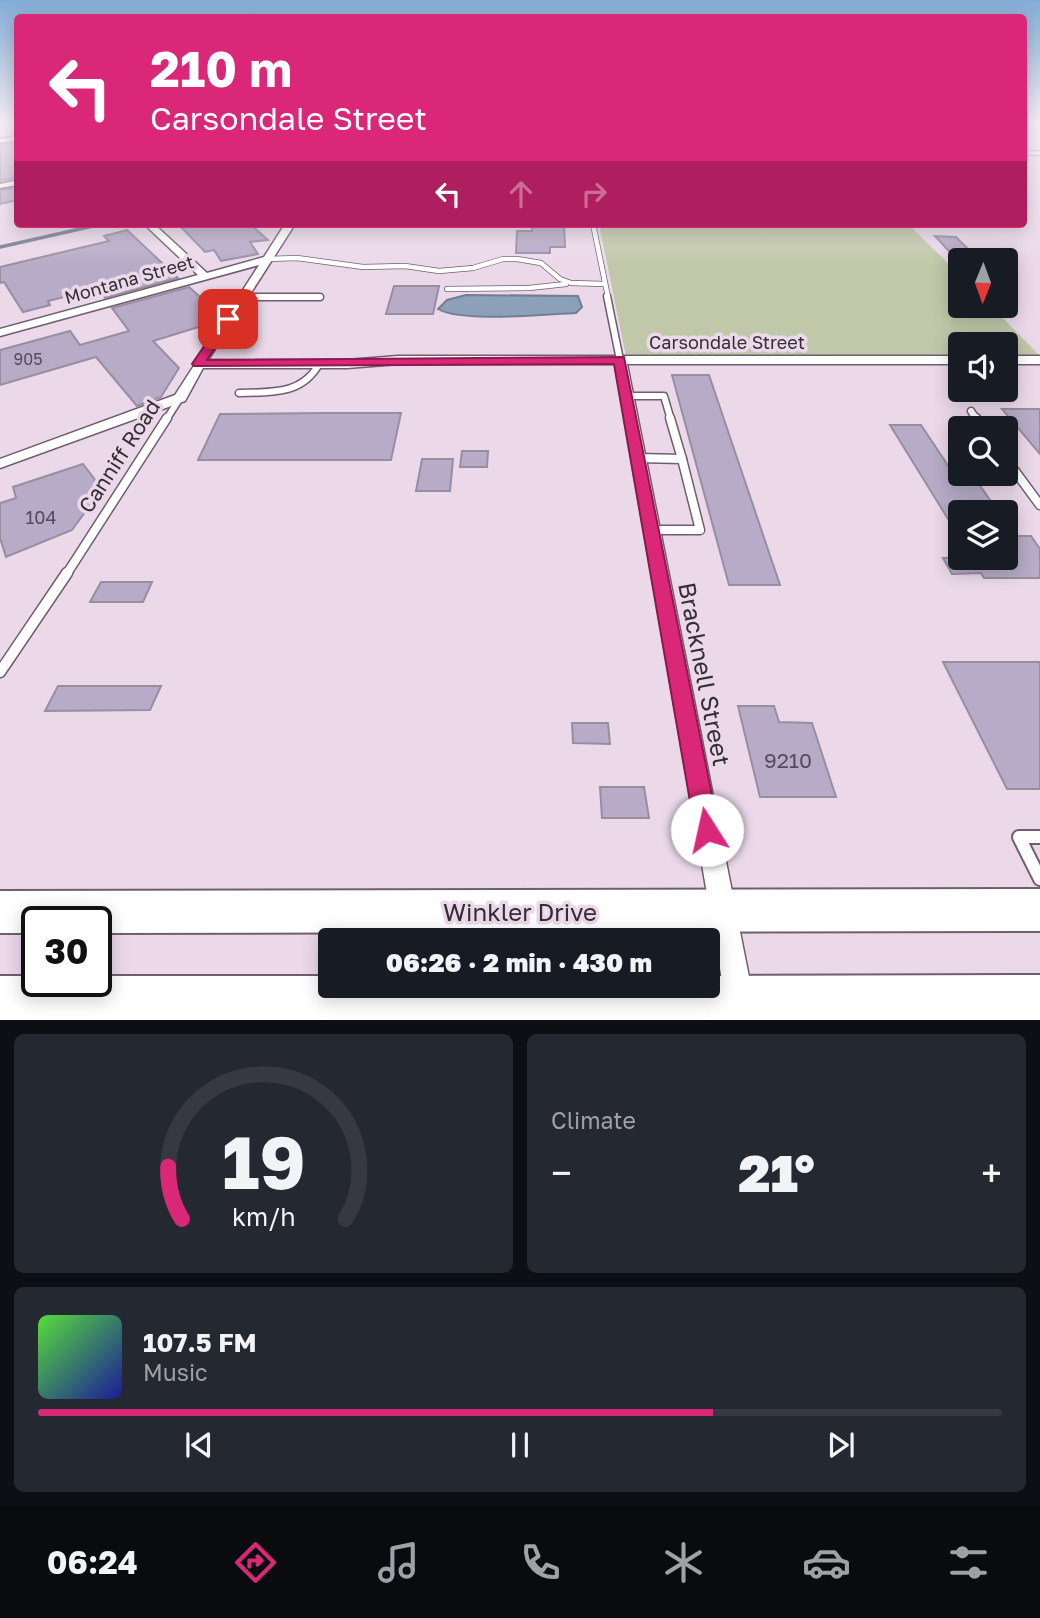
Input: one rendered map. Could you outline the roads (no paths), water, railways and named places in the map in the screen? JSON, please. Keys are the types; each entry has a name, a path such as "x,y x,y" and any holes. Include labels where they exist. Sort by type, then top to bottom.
{"main road":[{"name":"Winkler Drive","path":"0,912 1040,909"},
{"path":"21,1002 741,1003 1040,998"}],"street":[{"path":"153,228 205,276"},
{"name":"Canniff Road","path":"180,398 199,364 288,228"},
{"name":"Montana Street","path":"0,333 268,260"},
{"name":"Carsondale Street","path":"199,364 318,364 398,360 948,360"},
{"name":"Bracknell Street","path":"620,360 741,1003"},
{"path":"1018,360 1040,360"},
{"path":"0,464 180,398"}],"lane":[{"path":"594,228 620,360"},
{"path":"268,260 297,258 363,267 405,266 439,271 472,268 517,258 541,262 560,279 571,283"},
{"path":"447,289 605,284"},
{"path":"243,297 320,297"},
{"path":"239,393 294,389 311,379 318,364"},
{"path":"627,396 664,396 700,530 652,530"},
{"name":"Canniff Road","path":"0,672 180,398"},
{"path":"971,411 975,416"},
{"path":"638,458 682,459"},
{"path":"1018,475 1040,505"},
{"path":"1040,837 1019,837 1040,879"}],"water":[{"path":"466,295 578,296 582,307 576,313 505,317 465,316 438,309 447,300"}],"waterway":[{"path":"0,247 84,228"}]}
